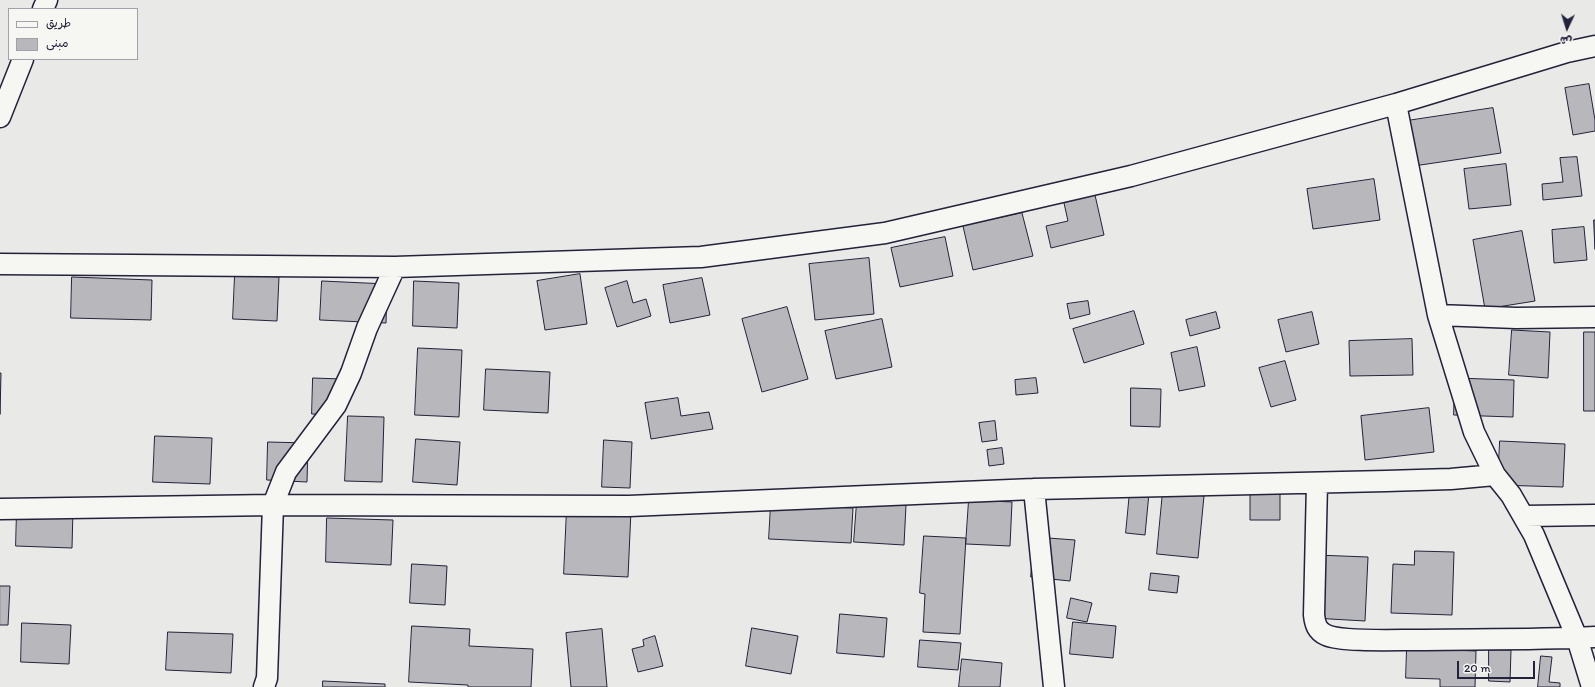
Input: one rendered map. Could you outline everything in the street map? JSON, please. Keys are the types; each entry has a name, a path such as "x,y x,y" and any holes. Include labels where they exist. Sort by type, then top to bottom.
{"street":[{"path":"0,264 395,267 701,257 885,232 1131,176 1396,104 1567,52 1595,46"},
{"path":"0,117 23,60"},
{"path":"1396,104 1438,315 1474,432 1495,475 1511,495 1534,534 1586,637 1592,687"},
{"path":"264,687 267,678 273,505 286,472 336,405 352,373 367,328 395,267"},
{"path":"1438,315 1516,318 1595,317"},
{"path":"0,509 273,505 629,506 1034,489 1452,479 1495,475"},
{"path":"1317,483 1314,615 1316,625 1320,631 1326,635 1337,638 1386,640 1586,637"},
{"path":"1034,489 1054,687"},
{"path":"1524,516 1595,515"}],"building":[{"path":"1589,84 1595,120 1595,131 1573,135 1565,88"},
{"path":"1493,108 1501,153 1407,167 1400,122"},
{"path":"1577,157 1582,196 1543,200 1542,184 1563,182 1560,158"},
{"path":"1506,164 1511,205 1469,209 1464,169"},
{"path":"1374,179 1380,220 1313,229 1307,189"},
{"path":"1095,195 1104,235 1051,248 1046,226 1068,221 1064,203"},
{"path":"1022,213 1033,256 973,270 963,226"},
{"path":"1594,220 1595,220 1595,249"},
{"path":"1584,227 1587,260 1554,263 1552,230"},
{"path":"1522,231 1535,301 1485,309 1473,240"},
{"path":"945,237 953,276 900,287 891,248"},
{"path":"869,258 874,314 815,320 809,264"},
{"path":"580,274 587,324 545,330 537,281"},
{"path":"235,275 279,277 277,321 233,319"},
{"path":"72,277 152,280 151,320 71,318"},
{"path":"702,278 710,315 670,323 663,285"},
{"path":"322,281 387,284 386,323 320,320"},
{"path":"414,281 459,283 457,328 413,326"},
{"path":"627,281 633,303 646,299 651,316 617,327 605,288"},
{"path":"1088,301 1090,314 1070,319 1067,304"},
{"path":"787,307 808,379 762,392 742,319"},
{"path":"1134,311 1144,344 1084,363 1073,329"},
{"path":"1216,312 1220,328 1190,336 1186,320"},
{"path":"1312,312 1319,344 1286,352 1278,320"},
{"path":"882,319 892,367 836,379 825,331"},
{"path":"1512,330 1550,332 1548,378 1509,375"},
{"path":"1584,332 1595,332 1595,411 1584,411"},
{"path":"1412,339 1413,375 1350,376 1349,341"},
{"path":"1197,347 1205,386 1179,391 1171,353"},
{"path":"418,348 462,350 459,417 415,415"},
{"path":"1285,361 1296,400 1271,407 1259,368"},
{"path":"486,369 550,372 548,413 484,410"},
{"path":"0,373 1,373 0,414"},
{"path":"313,378 342,379 341,415 312,414"},
{"path":"1036,378 1038,393 1016,395 1015,380"},
{"path":"1455,378 1514,380 1513,417 1454,415"},
{"path":"1131,388 1161,389 1160,427 1131,426"},
{"path":"678,398 681,416 709,412 713,429 651,439 645,403"},
{"path":"1429,408 1434,452 1365,460 1361,416"},
{"path":"348,416 384,417 382,482 345,481"},
{"path":"995,421 997,440 982,442 979,423"},
{"path":"155,436 212,438 210,484 153,482"},
{"path":"416,439 460,442 457,485 413,482"},
{"path":"604,440 632,442 630,488 602,487"},
{"path":"1500,441 1565,444 1563,487 1498,485"},
{"path":"268,442 308,443 307,482 267,480"},
{"path":"1002,448 1004,464 989,466 987,450"},
{"path":"1130,491 1149,493 1145,535 1126,533"},
{"path":"1163,491 1204,496 1198,558 1157,554"},
{"path":"1280,494 1280,520 1250,520 1250,495"},
{"path":"969,500 1012,502 1010,546 966,544"},
{"path":"857,502 906,505 904,545 854,542"},
{"path":"771,504 853,508 851,543 769,539"},
{"path":"17,508 73,509 72,548 16,546"},
{"path":"567,508 631,510 628,577 564,574"},
{"path":"327,518 393,520 391,565 326,562"},
{"path":"924,536 966,538 960,634 923,632 925,594 920,593"},
{"path":"1035,537 1075,540 1070,581 1031,577"},
{"path":"1415,551 1454,552 1452,615 1391,613 1393,564 1414,565"},
{"path":"1316,555 1368,557 1365,621 1313,618"},
{"path":"412,564 447,566 445,605 410,603"},
{"path":"1151,573 1179,576 1177,593 1149,590"},
{"path":"0,586 10,586 8,625 0,625"},
{"path":"1071,598 1092,603 1087,622 1067,618"},
{"path":"840,614 887,618 884,657 837,653"},
{"path":"1073,622 1116,626 1113,658 1070,654"},
{"path":"22,623 71,625 69,664 21,662"},
{"path":"412,626 470,629 469,646 533,649 531,687 468,687 468,685 409,682"},
{"path":"752,628 798,636 791,674 746,666"},
{"path":"602,629 607,687 571,687 566,633"},
{"path":"168,632 233,634 231,673 166,670"},
{"path":"655,636 663,666 638,672 632,649 644,646 643,640"},
{"path":"920,640 961,643 958,670 918,667"},
{"path":"1407,648 1476,651 1475,687 1440,687 1440,679 1406,678"},
{"path":"1489,650 1511,650 1510,682 1489,681"},
{"path":"1541,656 1552,657 1549,682 1560,683 1560,687 1538,687"},
{"path":"962,659 1002,663 1000,687 959,687"},
{"path":"323,681 385,684 385,687 323,687"}]}
